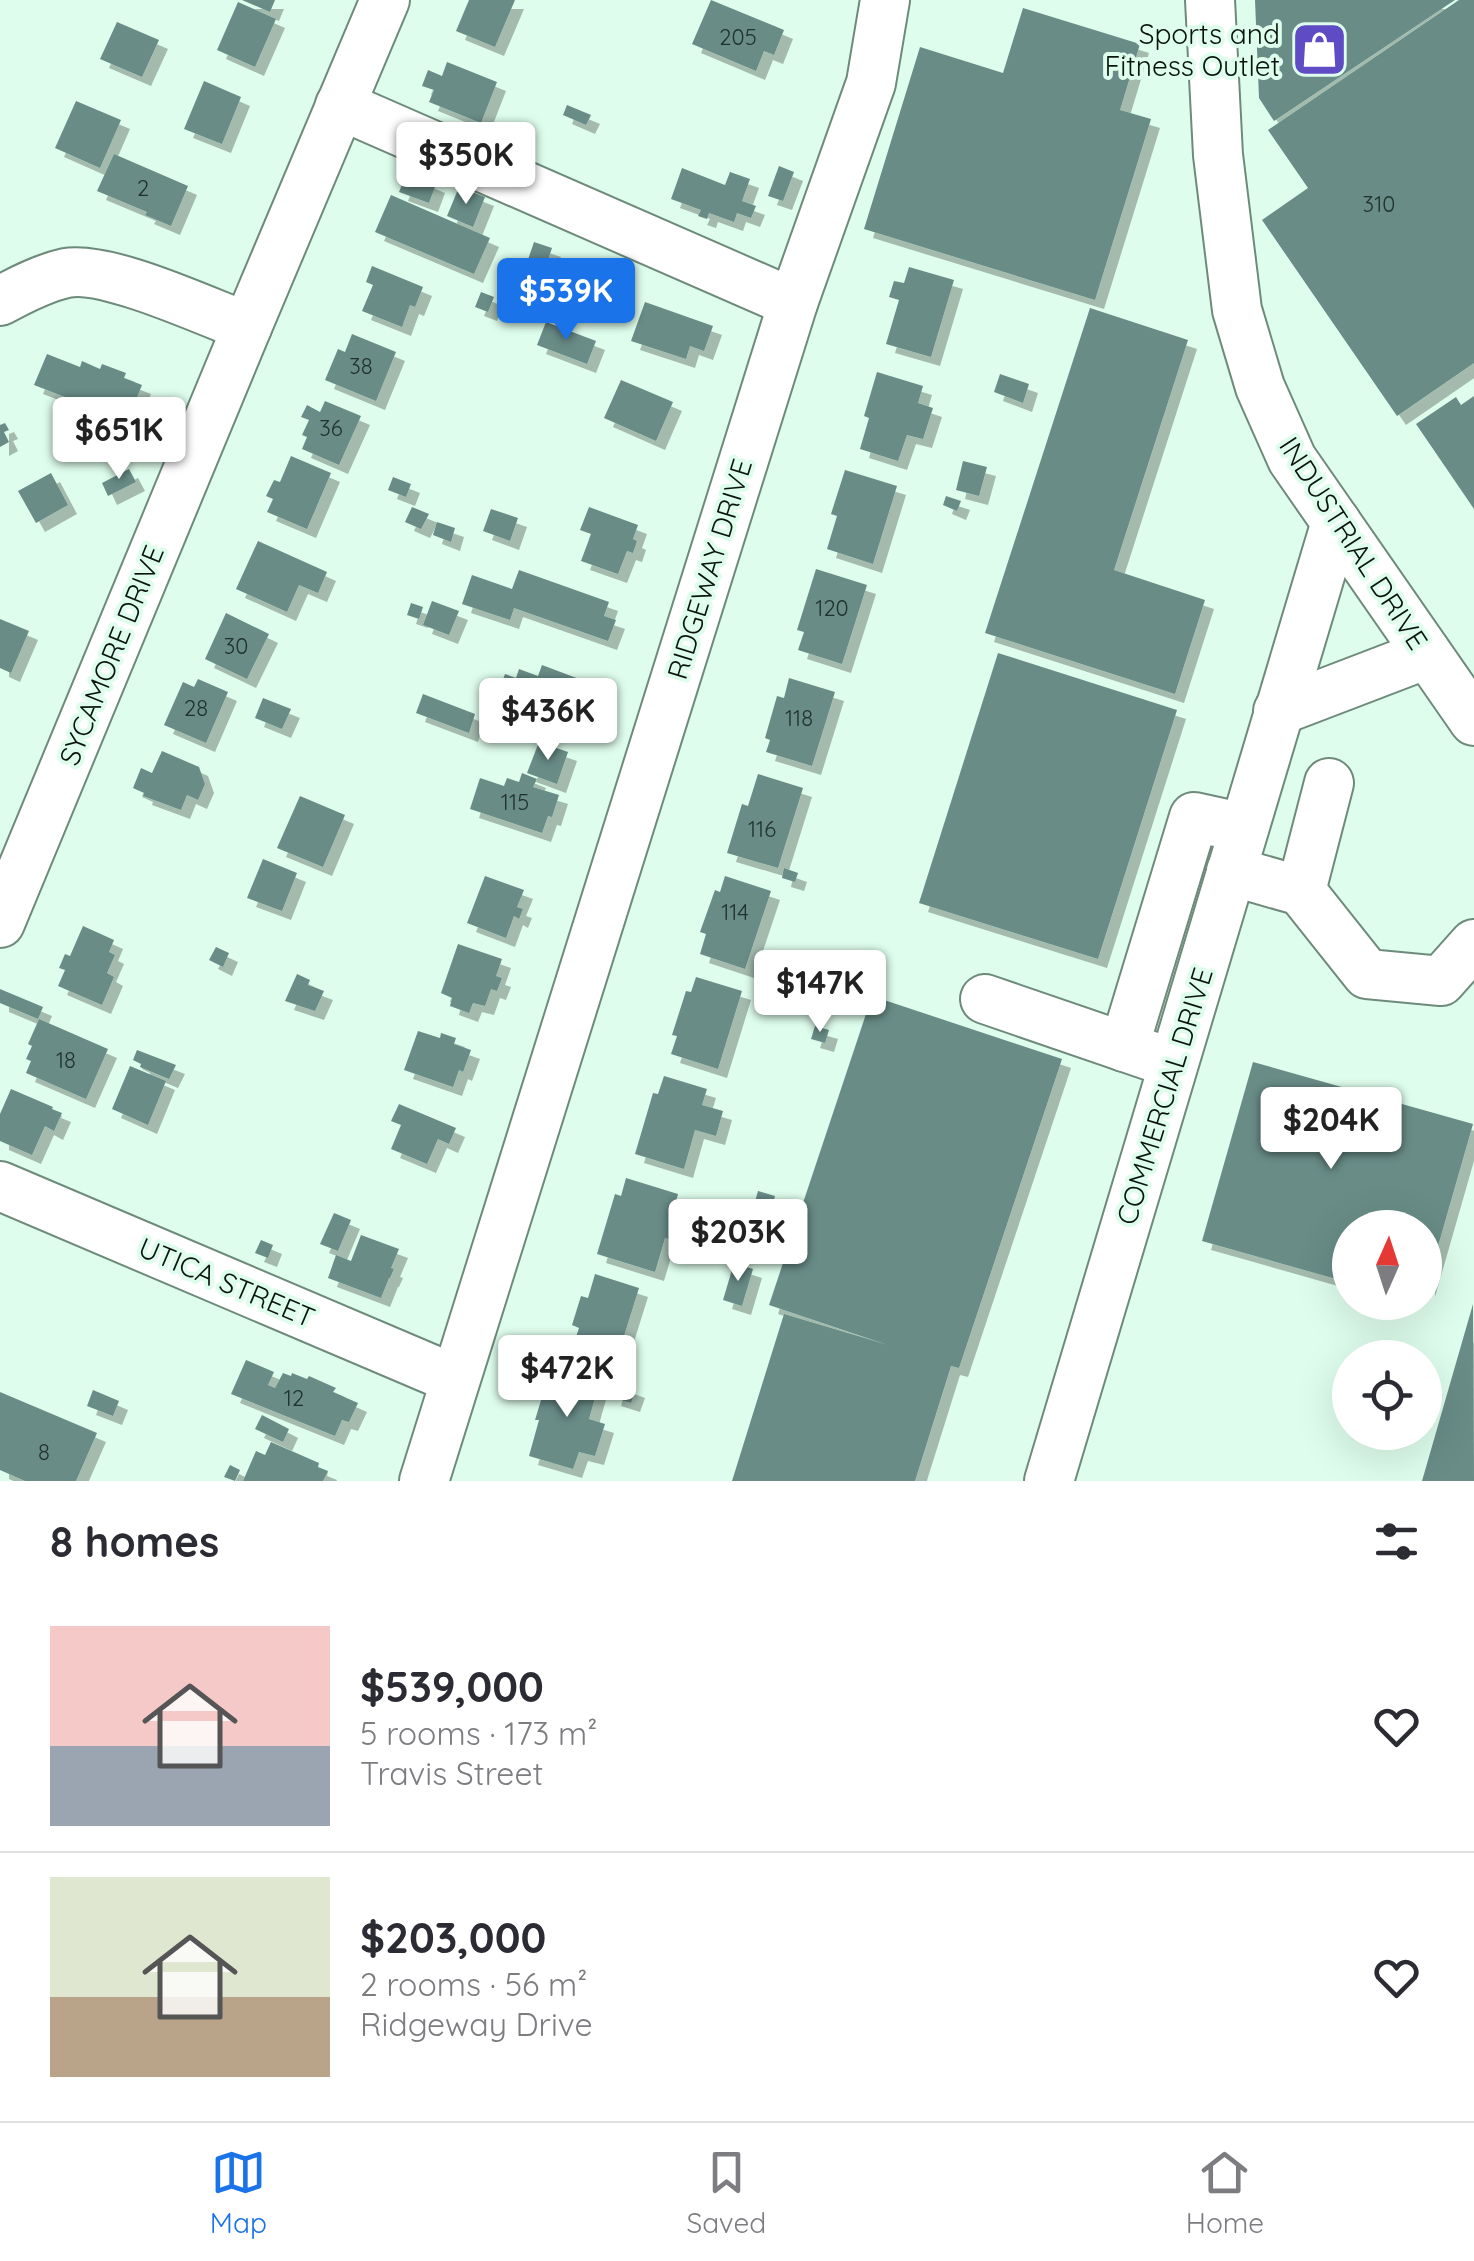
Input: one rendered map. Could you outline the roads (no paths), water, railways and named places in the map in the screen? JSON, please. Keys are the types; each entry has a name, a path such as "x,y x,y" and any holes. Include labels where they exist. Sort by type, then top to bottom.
{"street":[{"name":"SYCAMORE DRIVE","path":"0,923 385,0"},
{"name":"RIDGEWAY DRIVE","path":"424,1481 793,303 871,84 885,0"},
{"name":"INDUSTRIAL DRIVE","path":"1210,0 1218,154 1238,310 1260,387 1292,459 1474,722"},
{"path":"340,105 793,303"},
{"path":"0,301 23,288 67,273 88,273 117,278 246,326"},
{"name":"COMMERCIAL DRIVE","path":"1049,1481 1336,522"},
{"path":"1278,711 1427,654"},
{"path":"1301,891 1329,783"},
{"path":"1124,1047 1194,817 1301,891 1367,974 1441,980 1474,944"},
{"path":"985,999 1174,1063"},
{"name":"UTICA STREET","path":"0,1186 454,1379"}],"place":[{"name":"Sports and Fitness Outlet","path":"1319,49"}]}
